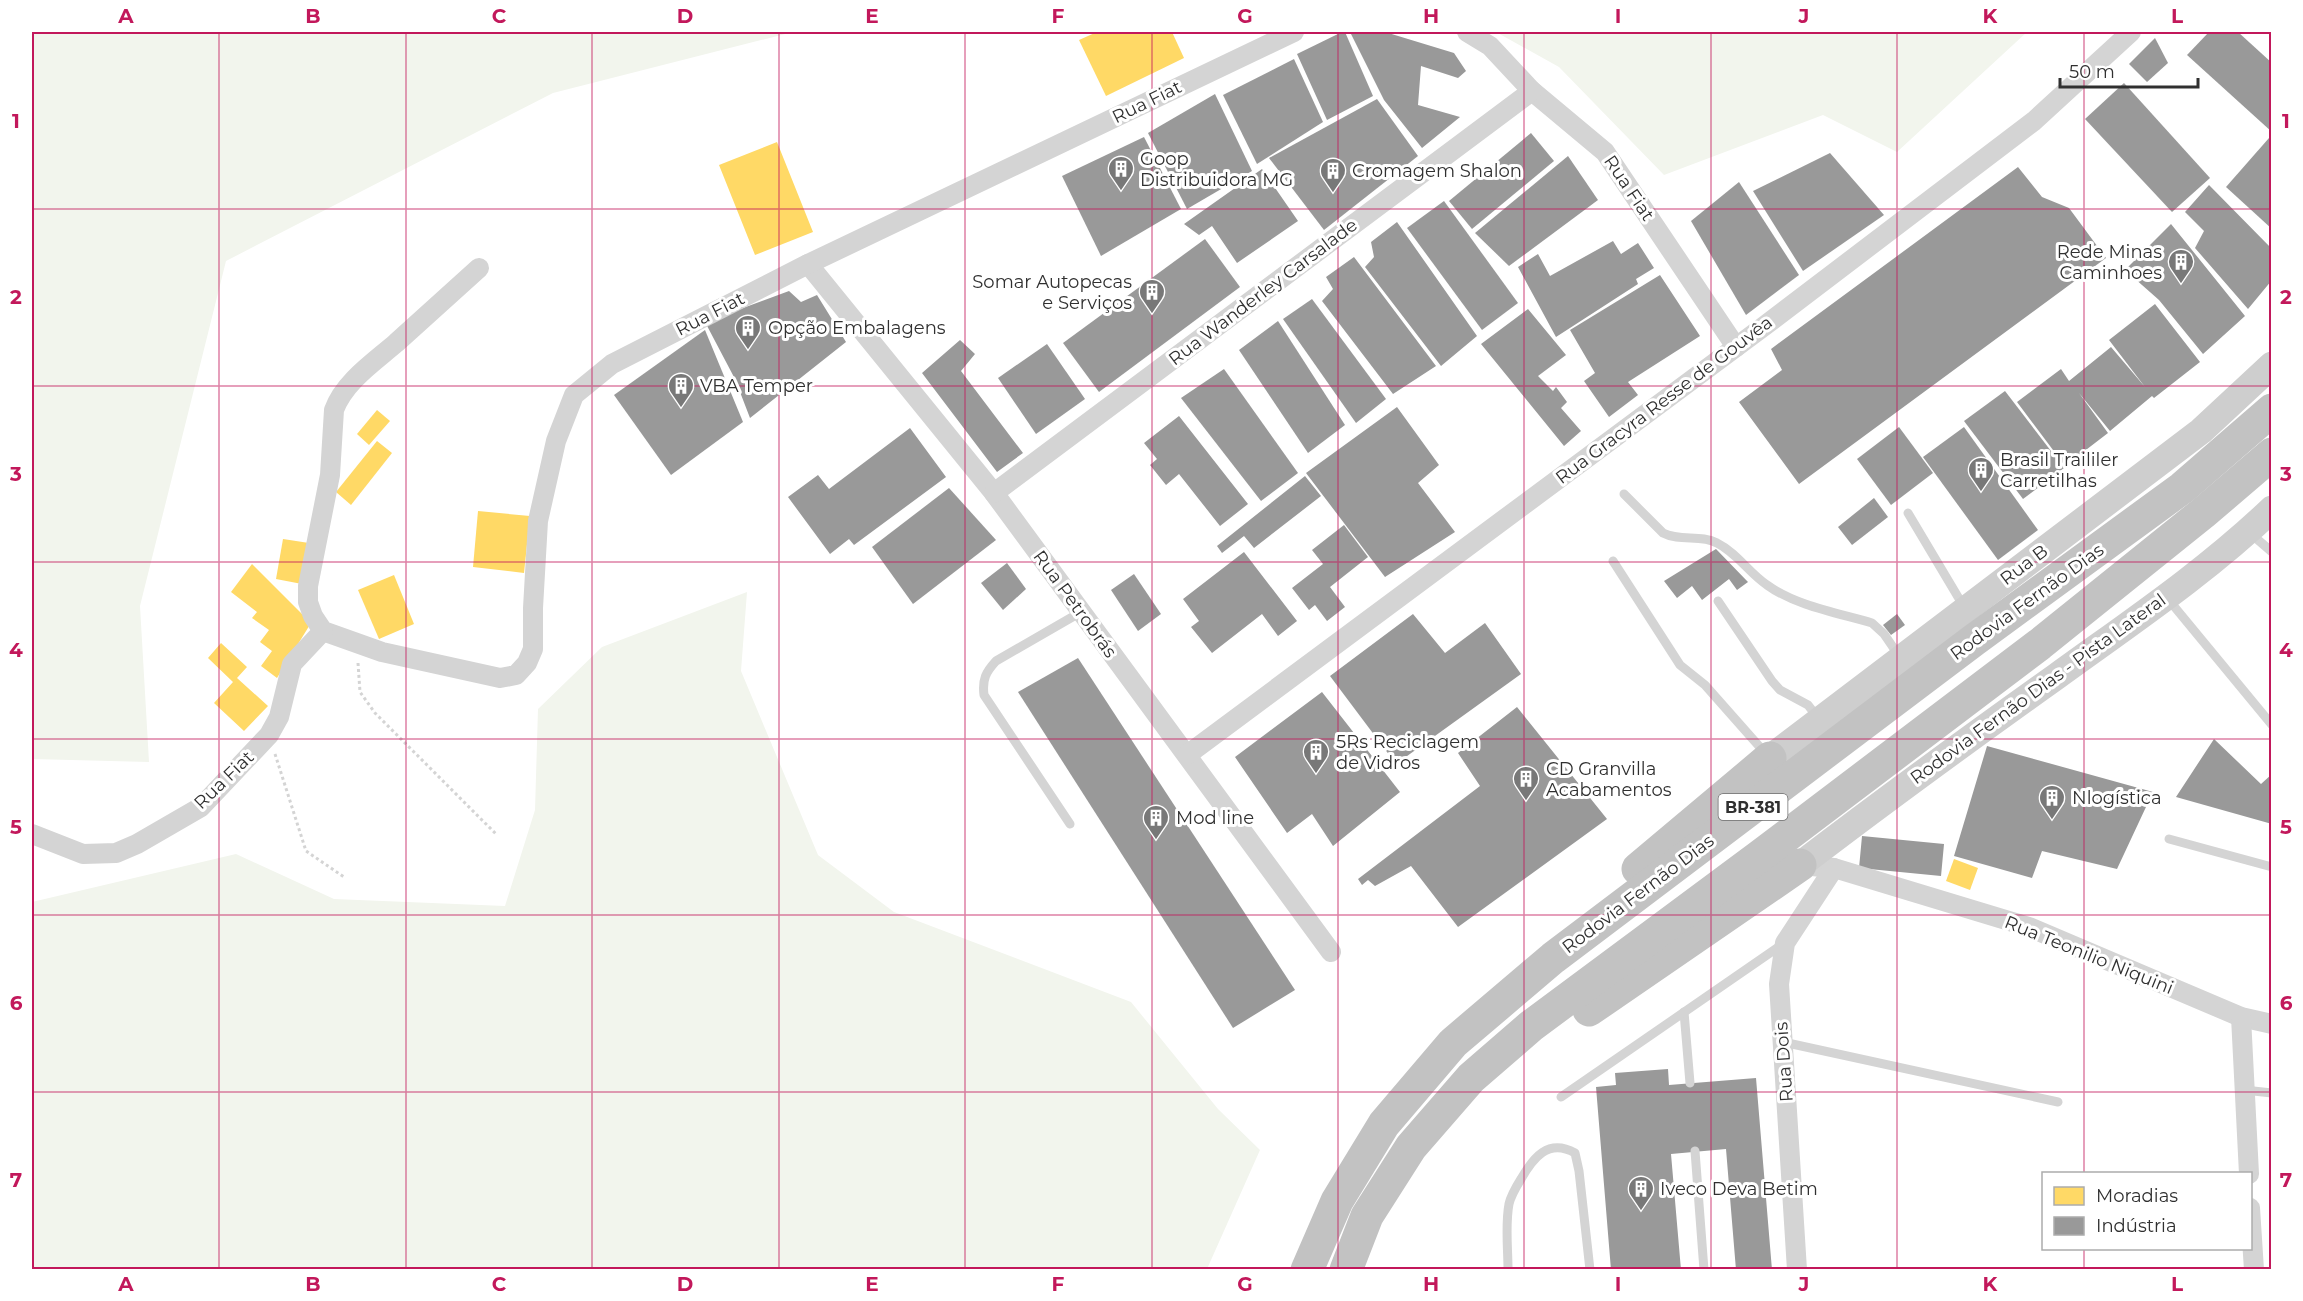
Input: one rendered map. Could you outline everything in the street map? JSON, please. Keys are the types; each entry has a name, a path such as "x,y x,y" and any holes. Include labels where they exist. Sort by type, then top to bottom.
{"highway":[{"name":"Rodovia Fernão Dias","path":"1307,1269 1337,1201 1383,1124 1453,1043 1552,958 1974,640 2182,488 2271,410"},
{"name":"Rodovia Fernão Dias","path":"1346,1269 1367,1216 1411,1147 1471,1078 1531,1026 1761,856 2031,651 2203,513 2271,454"},
{"name":"BR-381","path":"2203,513 2260,484 2271,474"},
{"path":"1552,958 1645,862 1770,758"},
{"path":"1531,1026 1578,1017 1800,865"}],"street":[{"name":"Rua Fiat","path":"32,834 82,854 116,853 201,807 269,735 279,717 292,664 323,631 382,652 500,678 516,675 527,663 533,649 532,608 538,521 556,441 574,395 612,364 808,264 1294,32"},
{"name":"Rua Fiat","path":"1467,32 1490,46 1532,91 1605,152 1736,346"},
{"name":"Rua Gracyra Resse de Gouvêa","path":"1187,755 2034,121 2131,32"},
{"name":"Rua Wanderley Carsalade","path":"994,494 1532,91"},
{"name":"Rua Petrobrás","path":"808,264 994,494 1331,952"},
{"path":"323,631 313,616 308,602 330,475 336,403 341,394 364,372 479,268"},
{"name":"Rua B","path":"1770,758 2201,430 2271,365"},
{"name":"Rodovia Fernão Dias - Pista Lateral","path":"1800,865 1900,788 2167,597 2248,531 2271,509"},
{"name":"Rua Teonilio Niquini","path":"1800,865 1834,868 2030,927 2241,1017 2271,1024"},
{"name":"Rua Dois","path":"1797,1269 1779,984 1785,943 1834,868"},
{"path":"2241,1017 2248,1172"},
{"path":"2252,1238 2254,1269"}],"lane":[{"path":"1624,494 1663,533 1670,536 1711,540 1727,549 1765,584 1779,593 1872,623 1884,634 1901,658"},
{"path":"1908,513 1966,609"},
{"path":"2248,531 2271,552"},
{"path":"1613,561 1680,665 1705,685 1770,758"},
{"path":"2167,597 2271,725"},
{"path":"1719,601 1772,681 1780,690 1808,705 1820,720"},
{"path":"1070,824 984,695 983,681 987,670 996,661 1081,612"},
{"path":"2169,839 2271,867"},
{"path":"1561,1097 1785,943"},
{"path":"1684,1012 1690,1083"},
{"path":"1783,1042 2058,1102"},
{"path":"2244,1090 2271,1093"},
{"path":"1508,1269 1508,1215 1512,1195 1534,1158 1552,1148 1566,1148 1575,1153 1579,1171 1590,1269"},
{"path":"1695,1151 1704,1269"}],"path":[{"path":"358,644 357,676 360,692 375,713 496,834"},
{"path":"269,735 306,851 344,877"}],"shaded area":[{"path":"32,32 793,32 553,93 226,261 140,606 149,762 32,759"},
{"path":"1496,32 2027,32 1897,152 1823,115 1664,175 1559,67"},
{"path":"747,592 741,671 818,855 894,912 1131,1002 1218,1109 1260,1150 1207,1269 32,1269 32,902 236,854 334,899 505,906 535,810 538,709 602,647"}],"building: Moradias":[{"path":"1097,32 1172,32 1184,58 1106,96 1079,40"},
{"path":"777,142 813,232 755,255 719,165"},
{"path":"377,410 390,421 369,445 357,434"},
{"path":"377,441 392,453 351,505 336,492"},
{"path":"478,511 530,516 524,573 473,567"},
{"path":"283,539 309,543 302,584 276,579"},
{"path":"252,564 311,623 277,678 261,666 272,651 260,642 269,630 252,618 257,612 231,592"},
{"path":"394,575 414,624 379,639 358,590"},
{"path":"221,643 247,667 237,678 268,706 244,731 214,703 233,682 208,658"},
{"path":"1954,859 1978,868 1970,890 1946,881"}],"building: Indústria":[{"path":"1345,32 1373,96 1327,120 1297,54"},
{"path":"1385,32 1454,53 1466,71 1458,78 1421,66 1418,105 1460,117 1422,148 1384,100 1351,34"},
{"path":"2209,32 2238,32 2272,63 2272,132 2187,55"},
{"path":"2155,38 2168,63 2147,82 2129,64"},
{"path":"1294,59 1323,122 1257,164 1223,95"},
{"path":"2124,83 2210,178 2172,212 2085,119"},
{"path":"1215,94 1252,171 1187,209 1148,133"},
{"name":"Cromagem Shalon","path":"1377,99 1418,156 1324,230 1269,158"},
{"path":"1531,133 1554,161 1472,229 1449,201"},
{"name":"Goop Distribuidora MG","path":"1144,137 1181,209 1101,256 1062,176"},
{"path":"2269,138 2272,140 2272,229 2226,187"},
{"path":"1830,153 1884,215 1803,271 1753,191"},
{"path":"1568,156 1598,200 1509,266 1475,233"},
{"path":"2018,167 2042,197 2069,208 2106,258 1799,484 1739,402 1782,370 1771,349"},
{"path":"1262,169 1298,221 1237,263 1212,226 1199,235 1184,224"},
{"path":"1739,182 1799,275 1746,315 1691,221"},
{"path":"2209,185 2272,249 2272,280 2248,309 2195,248 2204,231 2185,212"},
{"path":"1444,201 1518,303 1482,330 1407,228"},
{"path":"1397,222 1477,336 1441,366 1365,267 1374,257 1371,242"},
{"name":"Rede Minas Caminhoes","path":"2171,224 2245,316 2203,354 2159,300 2125,270"},
{"name":"Somar Autopecas e Serviços","path":"1205,239 1240,287 1099,392 1063,343"},
{"path":"1613,241 1621,254 1638,243 1654,268 1636,279 1638,284 1556,337 1518,267 1538,254 1550,276"},
{"path":"1354,257 1436,366 1393,394 1322,301 1333,289 1326,277"},
{"path":"1660,275 1700,336 1628,382 1638,395 1609,417 1584,381 1595,373 1570,330"},
{"path":"789,291 801,302 817,295 846,342 750,418 735,379 705,322"},
{"path":"1312,299 1386,399 1356,423 1283,319"},
{"path":"2155,304 2200,362 2154,398 2152,396 2110,431 2079,393 2108,433 2065,466 2017,402 2061,369 2069,381 2111,347 2145,387 2109,340"},
{"path":"1528,309 1566,355 1538,376 1553,391 1556,387 1567,402 1561,408 1581,431 1564,446 1481,344"},
{"path":"1278,321 1345,425 1308,453 1239,350"},
{"name":"VBA Temper","path":"705,330 743,422 671,475 614,395"},
{"path":"960,340 975,354 961,371 1023,453 997,472 922,373"},
{"path":"1047,344 1085,399 1036,434 998,378"},
{"path":"1224,369 1298,473 1261,501 1181,398"},
{"path":"2005,391 2064,468 2023,499 1964,421"},
{"path":"1397,407 1439,465 1418,483 1455,532 1385,577 1306,473"},
{"path":"1179,416 1248,504 1220,526 1179,474 1166,485 1150,465 1157,459 1144,443"},
{"path":"1899,427 1933,473 1891,505 1857,459"},
{"name":"Brasil Traililer Carretilhas","path":"1964,427 2038,530 1998,560 1923,457"},
{"path":"910,428 946,477 854,545 849,539 830,554 788,497 818,475 829,489"},
{"path":"1305,476 1321,496 1254,548 1244,536 1222,553 1217,546"},
{"path":"949,488 996,540 913,604 872,547"},
{"path":"1874,498 1888,517 1852,545 1838,527"},
{"path":"1344,525 1368,557 1330,587 1345,607 1327,621 1315,605 1309,610 1292,588 1323,564 1312,550"},
{"path":"1716,549 1748,582 1737,590 1729,579 1702,600 1692,586 1677,598 1664,581"},
{"path":"1244,552 1297,621 1278,636 1262,614 1212,653 1191,627 1199,621 1183,599"},
{"path":"1007,563 1026,589 1003,610 981,583"},
{"path":"1134,574 1161,614 1138,631 1111,590"},
{"path":"1413,614 1445,653 1485,623 1521,674 1396,764 1330,676"},
{"path":"1897,614 1905,625 1891,635 1883,625"},
{"name":"Mod line","path":"1078,658 1295,990 1233,1028 1018,692"},
{"name":"5Rs Reciclagem de Vidros","path":"1322,692 1400,792 1333,846 1312,814 1287,833 1235,757"},
{"name":"CD Granvilla Acabamentos","path":"1517,707 1607,819 1458,927 1411,866 1375,886 1368,880 1362,885 1358,879 1480,786 1458,753"},
{"path":"2214,739 2261,784 2272,774 2272,824 2176,797"},
{"name":"Nlogística","path":"1987,746 2153,792 2117,869 2042,851 2032,878 1954,856"},
{"path":"1862,836 1944,844 1941,876 1859,868"},
{"name":"Iveco Deva Betim","path":"1668,1069 1669,1085 1756,1078 1772,1270 1736,1270 1726,1149 1671,1154 1681,1270 1611,1270 1596,1087 1616,1085 1615,1073"}],"place":[{"name":"Goop Distribuidora MG","path":"1121,192"},
{"name":"Cromagem Shalon","path":"1333,194"},
{"name":"Rede Minas Caminhoes","path":"2181,285"},
{"name":"Somar Autopecas e Serviços","path":"1152,315"},
{"name":"Opção Embalagens","path":"748,351"},
{"name":"VBA Temper","path":"681,409"},
{"name":"Brasil Traililer Carretilhas","path":"1981,493"},
{"name":"5Rs Reciclagem de Vidros","path":"1316,775"},
{"name":"CD Granvilla Acabamentos","path":"1526,802"},
{"name":"Nlogística","path":"2052,821"},
{"name":"Mod line","path":"1156,841"},
{"name":"Iveco Deva Betim","path":"1641,1212"}]}
